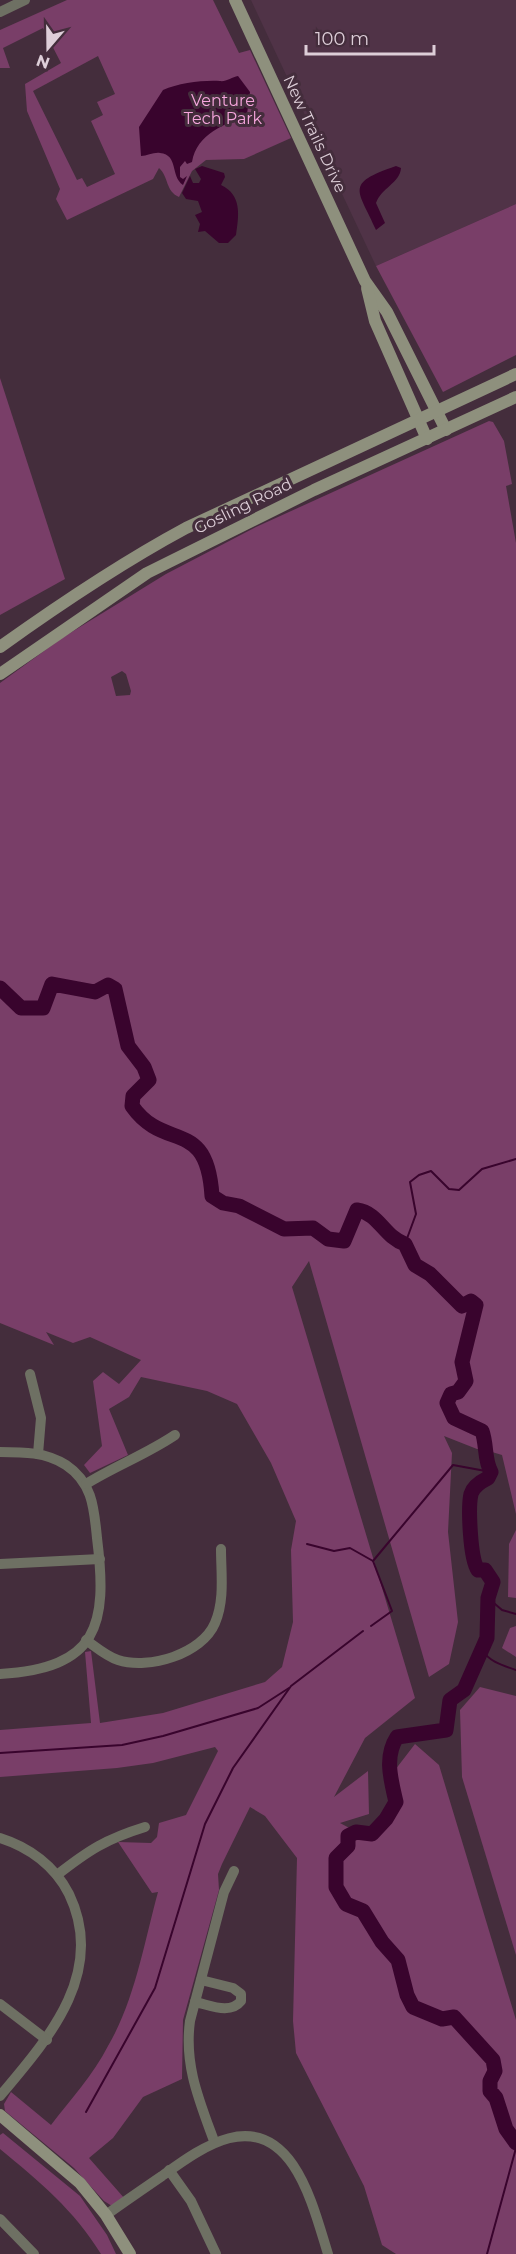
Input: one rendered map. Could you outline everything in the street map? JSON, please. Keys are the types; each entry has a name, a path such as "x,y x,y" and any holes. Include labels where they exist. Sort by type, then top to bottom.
{"main road":[{"name":"New Trails Drive","path":"235,0 365,281 387,312 446,430"},
{"name":"New Trails Drive","path":"365,281 375,321 427,439"},
{"name":"Gosling Road","path":"0,647 110,572 186,528 516,374"},
{"name":"Gosling Road","path":"0,674 147,573 303,495 516,397"},
{"path":"0,2115 70,2173 106,2216 130,2254"}],"street":[{"path":"0,12 25,0"},
{"path":"30,1374 41,1418 38,1454"},
{"path":"86,1484 176,1435"},
{"path":"0,1452 38,1454 67,1466 86,1484 94,1507 100,1559 101,1602 99,1615 86,1640 74,1653 50,1667 37,1671 0,1674"},
{"path":"86,1640 107,1655 131,1663 179,1654 199,1643 215,1624 219,1613 220,1549"},
{"path":"0,1564 100,1559"},
{"path":"57,1875 88,1850 110,1838 145,1827"},
{"path":"0,1838 27,1849 57,1875 74,1905 80,1924 81,1960 69,1999 47,2040 0,2096"},
{"path":"214,2141 189,2068 188,2040 195,2002 224,1892 234,1871"},
{"path":"195,2002 226,2009 236,2007 241,2001 241,1994 233,1988 201,1980"},
{"path":"0,2004 47,2040"},
{"path":"106,2216 169,2170 214,2141 235,2137 257,2139 272,2145 285,2155 298,2173 328,2254"},
{"path":"169,2170 191,2201 216,2254"},
{"path":"0,2219 34,2254"}],"shaded area":[{"path":"251,0 516,0 516,204 376,266"},
{"path":"238,76 250,92 247,114 221,126 206,137 195,152 192,162 187,164 185,161 180,167 180,177 183,179 187,176 183,185 179,181 170,158 166,155 158,153 141,156 139,127 163,90 184,84 222,81"},
{"path":"202,166 224,173 225,177 221,185 233,194 236,200 238,213 236,235 228,243 219,243 205,231 198,232 200,224 195,215 202,212 198,201 186,199 182,193 190,176 193,183 199,183 201,179 195,169"},
{"path":"396,166 401,168 400,173 376,203 385,223 376,230 360,190 368,178"}],"green space":[{"name":"Venture Tech Park","path":"67,0 213,0 239,53 250,50 291,138 244,159 206,160 192,171 179,197 171,191 159,168 153,179 67,220 56,199 60,189 27,111 25,84 61,63 43,28 3,48 10,68 0,68 0,30","holes":["98,56 115,94 97,102 103,115 91,121 115,174 87,187 82,178 77,180 33,91"]},
{"path":"516,204 516,355 443,392 376,266"},
{"path":"0,378 65,579 0,615"},
{"path":"489,421 493,422 504,441 512,484 506,486 516,543 516,1514 502,1455 492,1452 492,1449 477,1449 444,1436 452,1453 448,1532 458,1622 449,1664 429,1677 309,1261 292,1287 415,1698 365,1738 334,1797 368,1771 369,1814 340,1823 372,1840 394,1815 395,1770 415,1744 439,1765 516,2020 516,2254 396,2254 382,2245 364,2186 296,2053 293,2021 297,1858 265,1816 250,1807 218,1874 219,1890 183,2020 182,2079 143,2097 113,2138 89,2158 125,2199 112,2206 104,2201 74,2168 5,2111 4,2104 11,2092 51,2125 102,2057 132,1991 158,1892 152,1893 118,1842 151,1843 157,1837 159,1823 186,1815 218,1751 215,1747 153,1763 117,1768 0,1777 0,1730 91,1723 85,1652 91,1651 100,1723 163,1713 265,1682 282,1667 293,1622 291,1550 296,1521 271,1463 237,1404 207,1391 141,1377 129,1397 109,1409 128,1455 90,1473 84,1465 102,1446 93,1381 103,1372 119,1384 141,1360 90,1337 73,1343 46,1332 54,1345 0,1323 0,683 62,638 166,574 256,527","holes":["122,671 126,674 130,695 116,696 111,677"]},
{"path":"516,1530 516,1598 508,1597 509,1544"},
{"path":"516,1626 516,1657 502,1648 510,1628"},
{"path":"480,1687 516,1696 516,1955 462,1777 460,1710"},
{"path":"3,2133 80,2196 107,2235 116,2254 101,2254 91,2238 67,2210 0,2149 0,2135"}],"waterway":[{"path":"0,988 21,1008 43,1008 52,984 95,992 108,985 115,989 128,1046 144,1067 149,1080 133,1096 132,1106 145,1120 158,1129 193,1145 202,1155 208,1171 212,1196 223,1203 239,1206 284,1229 313,1228 328,1239 344,1241 357,1210 365,1212 398,1241 405,1244 415,1265 430,1274 462,1306 471,1301 476,1305 462,1362 466,1381 458,1392 451,1394 447,1403 454,1418 482,1431 491,1472 488,1478 472,1491 470,1501 470,1533 475,1564 478,1570 485,1570 493,1582 488,1598 487,1638 464,1690 450,1700 446,1730 397,1737 390,1761 396,1802 386,1819 372,1834 356,1832 348,1836 348,1846 336,1858 336,1887 346,1904 363,1911 382,1942 398,1960 407,1995 413,2007 442,2019 454,2017 493,2060 495,2071 490,2081 490,2091 496,2098 506,2129 516,2143"},
{"path":"405,1244 416,1214 410,1182 419,1175 431,1171 449,1189 459,1190 482,1169 516,1159"},
{"path":"371,1626 392,1611 373,1561 453,1465 491,1472"},
{"path":"307,1544 334,1551 350,1548 373,1561"},
{"path":"488,1598 502,1610 516,1614"},
{"path":"86,2112 155,1988 205,1824 233,1768 291,1686 363,1631"},
{"path":"481,1649 492,1660 516,1670"},
{"path":"0,1753 122,1745 163,1736 258,1708 289,1688"},
{"path":"487,2254 516,2148"}]}
